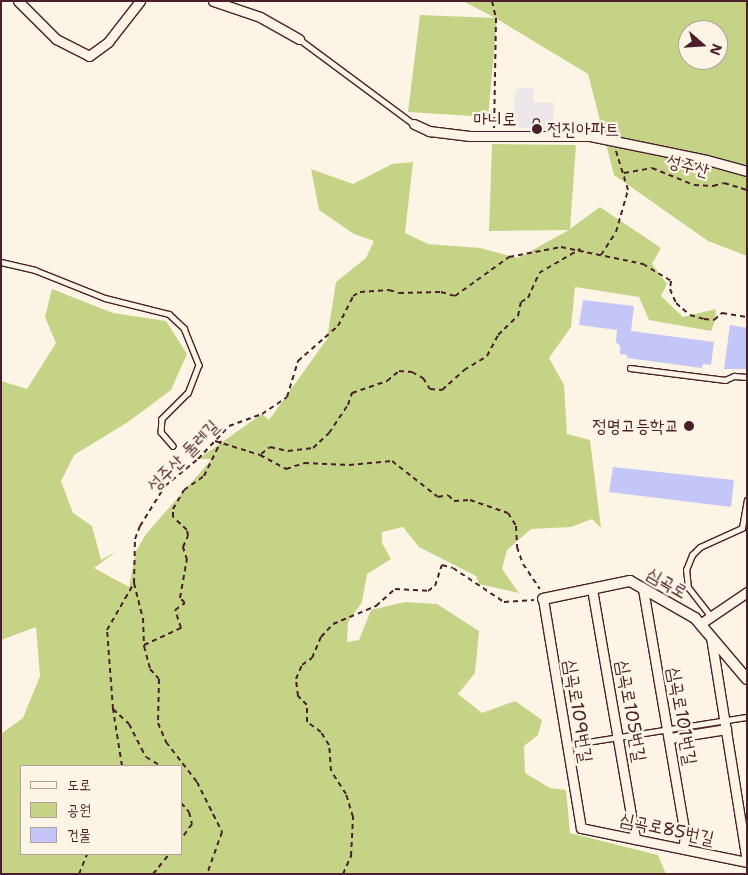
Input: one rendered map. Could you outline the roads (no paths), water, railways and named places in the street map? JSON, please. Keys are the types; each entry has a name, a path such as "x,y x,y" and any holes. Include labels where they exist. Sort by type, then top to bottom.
{"street":[{"path":"18,1 56,39 89,56 108,42 140,1"},
{"path":"213,1 260,17 299,40"},
{"name":"마니로","path":"414,124 429,131 494,135 571,134 612,140 707,160 747,171"},
{"name":"심곡로","path":"543,599 630,581 700,624 747,679"},
{"name":"심곡로105번길","path":"592,589 619,737 635,839"},
{"name":"심곡로101번길","path":"644,589 685,836 683,848"},
{"path":"700,624 747,592"},
{"name":"심곡로109번길","path":"543,599 581,828"},
{"path":"711,637 747,862"},
{"path":"669,734 725,725"},
{"name":"심곡로85번길","path":"581,828 747,862"}],"lane":[{"name":"마니로","path":"299,40 414,124"},
{"path":"535,135 536,122"},
{"path":"1,262 35,270 105,298 169,314 184,328 199,364 188,393 162,419 161,432 173,446"},
{"path":"630,368 725,380 734,376 747,377"},
{"path":"711,617 688,588 686,570 692,555 700,547 742,528 747,500"},
{"path":"725,725 747,717"},
{"path":"567,745 619,737 669,734"}],"place":[{"name":"전진아파트","path":"537,129"},
{"name":"정명고등학교","path":"689,426"}]}
